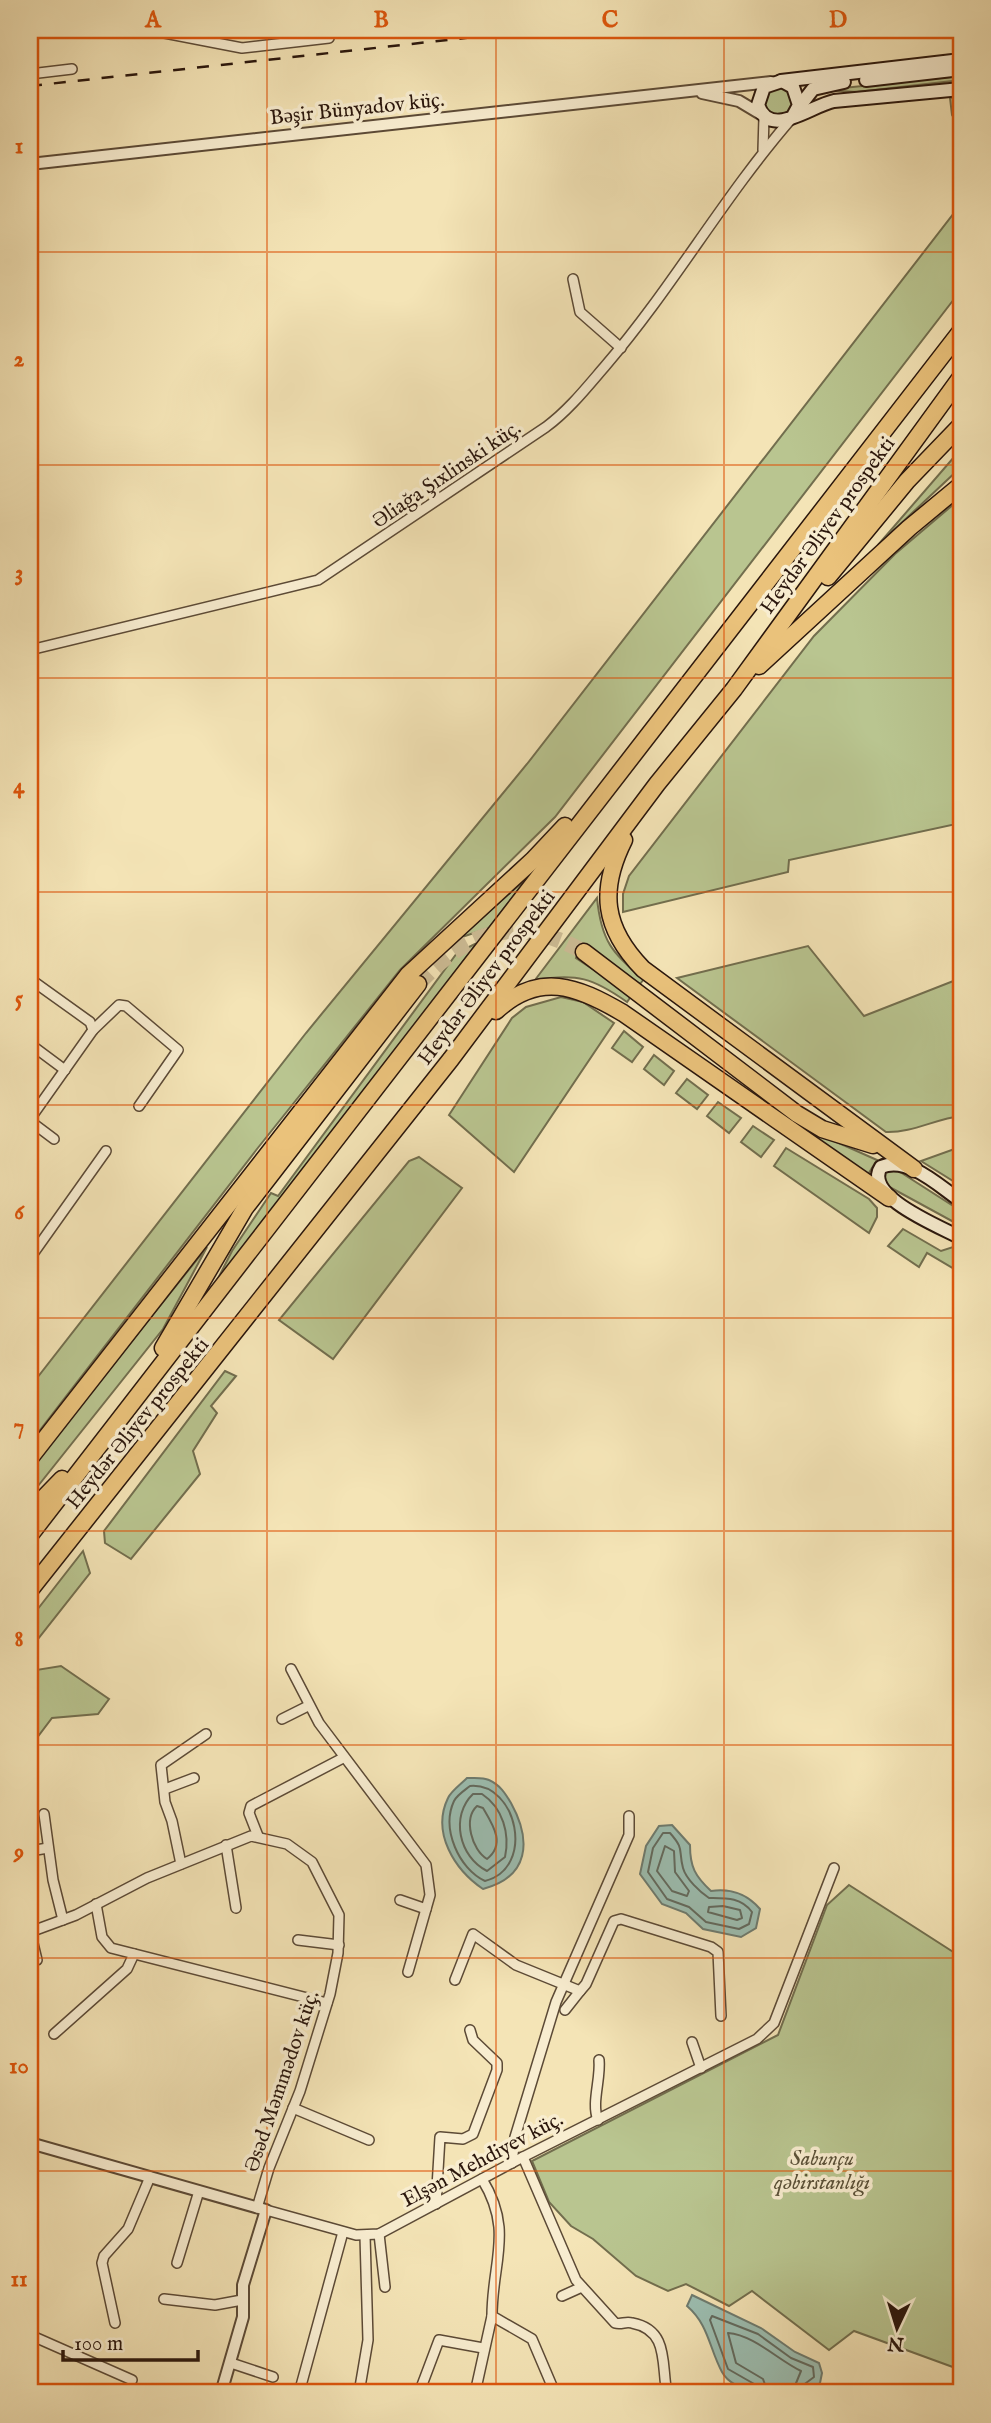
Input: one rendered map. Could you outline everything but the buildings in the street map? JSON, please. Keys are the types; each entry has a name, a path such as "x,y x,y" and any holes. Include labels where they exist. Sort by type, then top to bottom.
{"highway":[{"name":"Heydər Əliyev prospekti","path":"30,1535 961,331"},
{"name":"Heydər Əliyev prospekti","path":"30,1590 451,1059 657,784 734,689 961,377"},
{"path":"734,689 961,416"},
{"path":"907,481 961,425"},
{"path":"734,689 909,528 961,485"},
{"path":"30,1458 408,975 533,860 631,755"},
{"path":"657,784 625,838 612,867 607,905 615,934 627,953 643,969 914,1169"},
{"path":"584,952 811,1124 882,1147"},
{"path":"30,1512 114,1426 160,1354 245,1208 418,984"},
{"path":"451,1059 495,1012 517,994 550,986 579,990 623,1013 889,1198"}],"main road":[{"path":"961,60 775,82 760,93 758,105 764,117 776,122 822,103 961,89"},
{"path":"795,113 808,93 821,86 961,69"},
{"path":"775,82 788,83 797,92 795,113"},
{"path":"961,1201 914,1169 893,1163 881,1167 876,1181 889,1198 961,1238"}],"street":[{"path":"30,39 32,30"},
{"path":"149,30 242,48 329,38"},
{"path":"30,74 72,69"},
{"name":"Bəşir Bünyadov küç.","path":"30,164 775,82"},
{"path":"688,91 740,100 764,117 763,151"},
{"name":"Əliağa Şıxlinski küç.","path":"30,650 283,591 326,577 556,420 621,348 763,151 795,113"},
{"path":"573,279 580,312 621,348"},
{"path":"30,979 90,1022 93,1030"},
{"path":"54,1139 30,1120 93,1030 116,1007 123,1005 176,1046 178,1054 139,1106"},
{"path":"30,1044 65,1070"},
{"path":"30,1258 106,1151"},
{"path":"290,1669 308,1706 343,1758 426,1865 430,1885 426,1909 408,1972"},
{"path":"282,1719 308,1706"},
{"path":"181,1864 172,1821 164,1802 162,1765 206,1734"},
{"path":"37,1960 30,1931 63,1920 226,1845 258,1836 249,1813 251,1806 343,1758"},
{"path":"165,1789 194,1778"},
{"path":"44,1814 63,1920"},
{"path":"512,2163 515,2137 562,1986 624,1848 631,1826 629,1816"},
{"name":"Əsəd Məmmədov küç.","path":"258,1836 287,1844 312,1862 339,1915 339,1945 327,2003 293,2108 269,2168 262,2209"},
{"path":"226,1845 236,1908"},
{"path":"30,1851 48,1848"},
{"name":"Elşən Mehdiyev küç.","path":"30,2143 343,2232 365,2236 379,2234 523,2157 757,2039 774,2023 834,1868"},
{"path":"400,1900 426,1909"},
{"path":"96,1904 105,1944 134,1954 327,2003"},
{"path":"565,2010 586,1984 614,1921 621,1919 711,1947 718,1952 721,2015"},
{"path":"455,1980 473,1934 516,1965 562,1986 580,1991"},
{"path":"298,1940 339,1945"},
{"path":"54,2034 127,1969 134,1954"},
{"path":"436,2204 440,2137 463,2138 473,2134 497,2070 497,2063 473,2040 470,2030"},
{"path":"692,2042 701,2068"},
{"path":"598,2120 595,2107 601,2078 599,2060"},
{"path":"293,2108 369,2140"},
{"path":"523,2157 558,2234 570,2269 582,2287 615,2323 634,2323 657,2340 663,2355 667,2393"},
{"path":"115,2323 102,2263 104,2256 128,2229 150,2177"},
{"path":"475,2393 492,2316 500,2222 497,2204 482,2179"},
{"path":"177,2263 199,2191"},
{"path":"221,2393 243,2317 243,2285 262,2209"},
{"path":"299,2393 343,2232"},
{"path":"379,2234 385,2287"},
{"path":"359,2393 368,2340 365,2236"},
{"path":"562,2296 582,2287"},
{"path":"164,2299 215,2305 242,2300"},
{"path":"492,2316 532,2339 555,2393"},
{"path":"30,2335 132,2380"},
{"path":"419,2393 439,2340 483,2348"},
{"path":"231,2363 273,2377"}],"green space":[{"path":"961,76 961,80 857,92 823,90"},
{"path":"779,88 789,92 793,102 789,112 779,116 769,112 765,102 769,92"},
{"path":"961,97 961,130 952,115 950,98"},
{"path":"961,204 961,290 555,817 400,970 257,1149 30,1443 30,1387 306,1033 527,764"},
{"path":"961,449 961,467 878,545"},
{"path":"961,498 961,823 789,860 788,872 623,912 623,894 629,876 814,636 895,554"},
{"path":"528,877 489,928 459,938"},
{"path":"597,898 602,925 610,945 624,962 644,979 640,984 581,943 576,958 632,995 627,1002 604,987 584,979 562,977 535,980"},
{"path":"477,943 206,1302 232,1251 271,1193 278,1196 457,953"},
{"path":"808,946 864,1016 961,978 961,1116 886,1132 677,978"},
{"path":"561,997 583,1002 614,1023 514,1172 449,1115 512,1018 526,1007"},
{"path":"624,1031 643,1047 632,1062 612,1048"},
{"path":"654,1055 674,1071 664,1085 644,1069"},
{"path":"687,1079 708,1095 697,1109 676,1093"},
{"path":"718,1102 741,1118 729,1133 707,1116"},
{"path":"753,1126 774,1140 761,1157 741,1142"},
{"path":"805,1128 877,1160 867,1176 802,1132"},
{"path":"960,1147 961,1186 921,1161"},
{"path":"786,1148 869,1199 877,1208 877,1217 869,1233 774,1166"},
{"path":"419,1157 462,1188 333,1359 279,1320 409,1161"},
{"path":"885,1170 897,1170 961,1211 961,1226 884,1184 882,1174"},
{"path":"903,1229 941,1251 953,1247 961,1251 961,1273 927,1253 919,1267 888,1246"},
{"path":"207,1247 163,1329 30,1496 30,1468"},
{"path":"225,1371 236,1376 211,1406 217,1413 193,1451 200,1474 131,1559 105,1543 104,1531"},
{"path":"83,1551 90,1573 30,1649 30,1619"},
{"path":"61,1666 109,1699 98,1714 52,1718 30,1747 30,1671"},
{"name":"Sabunçu qəbirstanlığı","path":"849,1885 961,1957 961,2370 854,2331 829,2350 752,2291 729,2306 686,2284 668,2291 636,2276 593,2239 571,2226 549,2202 532,2161 778,2035 827,1905"}],"water":[{"path":"467,1778 487,1779 499,1787 511,1803 522,1831 522,1856 518,1867 510,1876 483,1889 463,1872 455,1861 444,1837 442,1824 448,1798"},
{"path":"672,1825 690,1845 694,1871 711,1891 726,1890 738,1893 750,1899 760,1909 756,1928 741,1937 703,1929 686,1913 662,1904 640,1874 646,1846 659,1826"},
{"path":"692,2295 761,2328 795,2352 819,2363 822,2373 820,2383 804,2392 792,2394 770,2394 736,2385 722,2372 700,2321 687,2306"}],"tunnel":[{"path":"418,984 455,951 494,934 515,931 536,933 584,952"}],"railway":[{"path":"30,86 538,30"}]}
